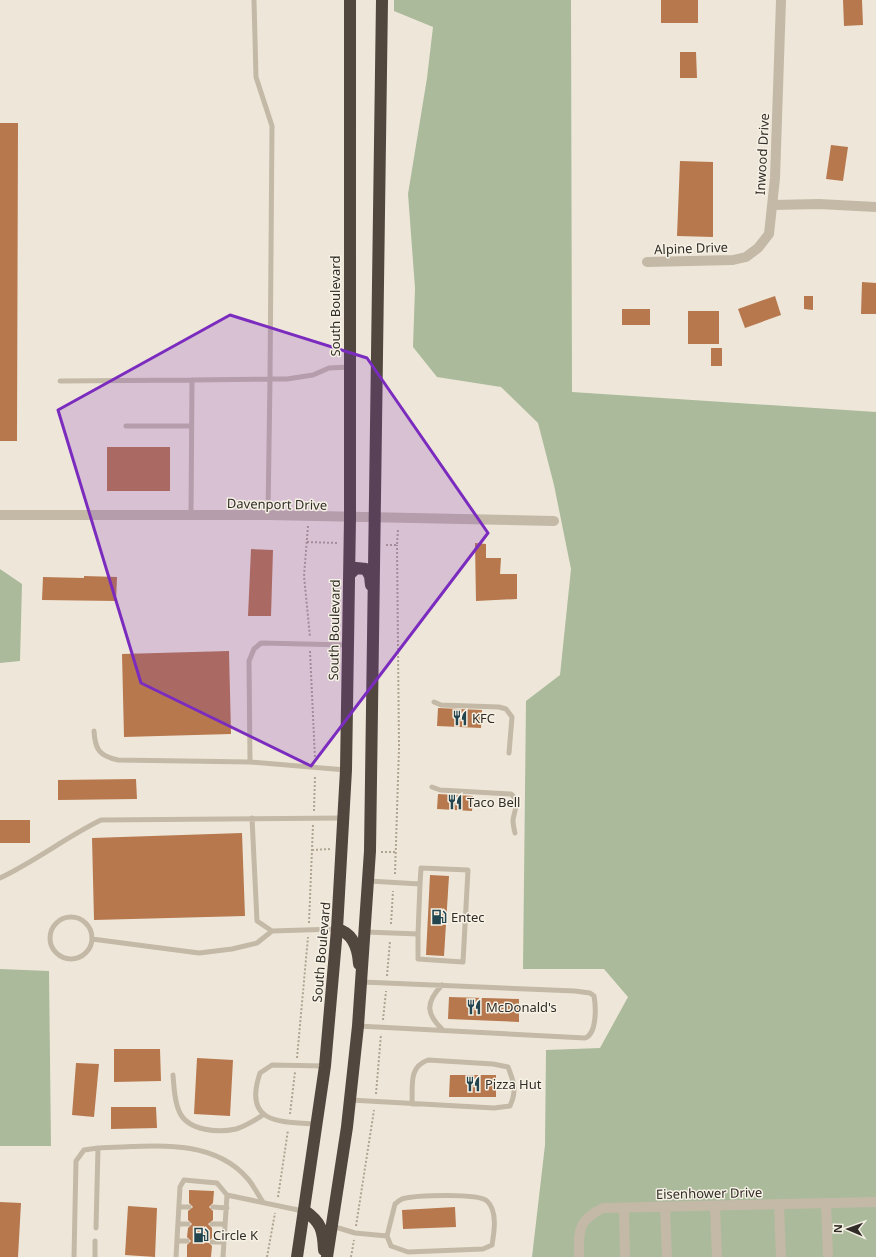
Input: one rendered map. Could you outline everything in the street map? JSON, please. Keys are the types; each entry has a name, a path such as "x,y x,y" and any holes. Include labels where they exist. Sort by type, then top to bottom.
{"highway":[{"name":"South Boulevard","path":"297,1257 318,1125 325,1066 337,929 344,818 350,518 350,0"},
{"path":"325,1257 332,1226 350,1100 360,1007 369,881 375,626 382,0"},
{"path":"349,575 356,568 361,567 366,569 370,576 375,626"},
{"path":"337,929 346,931 352,938 356,948 359,961 360,1007"},
{"path":"305,1211 317,1219 320,1225 324,1242 325,1257"}],"street":[{"name":"Inwood Drive","path":"781,0 775,178 772,205 819,204 876,207"},
{"name":"Alpine Drive","path":"647,262 712,262 746,257 758,248 768,234 772,205"},
{"name":"Davenport Drive","path":"0,515 268,515 376,519 554,521"},
{"name":"Eisenhower Drive","path":"579,1257 579,1234 584,1219 603,1208 876,1202"},
{"path":"826,1203 828,1257"},
{"path":"779,1204 781,1257"},
{"path":"715,1206 717,1257"},
{"path":"666,1207 667,1257"},
{"path":"624,1208 625,1257"}],"lane":[{"path":"254,0 256,76 272,126 268,515"},
{"path":"60,381 287,379 313,374 329,368 349,367"},
{"path":"191,516 192,380"},
{"path":"126,426 191,426"},
{"path":"250,762 249,661 254,648 261,643 348,645"},
{"path":"434,702 441,705 499,707 506,709 512,717 509,753"},
{"path":"94,731 94,745 101,753 118,760 250,762 316,766 346,770"},
{"path":"432,786 440,790 511,794 515,797 517,804 513,820 515,834"},
{"path":"252,818 257,921 272,931"},
{"path":"0,878 23,867 74,833 101,820 344,818"},
{"path":"421,868 468,870 463,962 418,959 418,934 421,868"},
{"path":"369,881 420,884"},
{"path":"69,917 83,920 88,925 92,939 88,952 83,956 70,959 58,954 53,949 50,936 56,923 69,917"},
{"path":"92,939 199,952 232,949 257,943 272,931 337,929"},
{"path":"366,932 418,934"},
{"path":"358,1026 585,1038 589,1037 592,1031 595,1002 594,996 590,993 576,991 362,982"},
{"path":"442,985 435,992 430,1003 429,1012 433,1021 443,1030"},
{"path":"350,1100 375,1103 494,1108 510,1106 514,1097 515,1088 508,1067 493,1064 428,1060 419,1063 414,1070 412,1104"},
{"path":"318,1125 273,1120 263,1115 256,1104 255,1087 260,1073 272,1065 296,1064 325,1066"},
{"path":"173,1075 179,1112 186,1121 197,1128 209,1130 236,1129 251,1123 263,1115"},
{"path":"74,1257 76,1161 84,1150 98,1148 189,1147 209,1152 238,1170 248,1180 263,1202"},
{"path":"96,1228 98,1148"},
{"path":"176,1257 180,1186 184,1180 217,1183 227,1195 305,1211"},
{"path":"223,1257 227,1195"},
{"path":"452,1196 481,1197 488,1202 493,1211 494,1235 492,1245 483,1249 408,1252 399,1250 392,1246 387,1236 395,1204 402,1199 452,1196"},
{"path":"179,1207 188,1207"},
{"path":"213,1207 227,1208"},
{"path":"178,1224 188,1224"},
{"path":"212,1224 225,1224"},
{"path":"332,1226 355,1232 387,1236"},
{"path":"95,1241 95,1257"},
{"path":"177,1241 187,1241"},
{"path":"212,1242 224,1242"}],"path":[{"path":"267,1257 277,1205 289,1122 309,929 316,766 310,645 304,576 309,517"},
{"path":"351,1257 375,1103 394,883 399,748 397,545"}],"highlighted area":[{"path":"230,315 367,358 488,533 311,766 141,683 58,410"}],"green space":[{"path":"394,0 571,0 572,392 876,412 876,1257 532,1257 545,1145 546,1050 600,1048 628,997 604,969 523,969 526,701 560,675 571,569 554,485 538,423 501,387 437,377 413,347 415,288 408,194 427,78 433,27 394,11"},
{"path":"0,569 22,584 20,661 0,663"},
{"path":"0,969 49,971 51,1146 0,1146"}],"building":[{"path":"661,0 698,0 698,23 661,23"},
{"path":"843,0 862,0 863,25 844,26"},
{"path":"680,52 696,52 697,78 680,78"},
{"path":"0,123 18,123 17,441 0,441"},
{"path":"831,145 848,147 843,181 826,179"},
{"path":"680,161 713,162 713,237 677,236"},
{"path":"862,282 876,283 876,314 861,314"},
{"path":"775,296 781,315 745,328 738,309"},
{"path":"804,296 813,296 813,310 804,309"},
{"path":"622,309 650,309 650,325 622,325"},
{"path":"688,311 719,311 719,344 688,344"},
{"path":"711,348 722,348 722,366 711,366"},
{"path":"107,447 170,447 170,491 107,491"},
{"path":"475,543 486,544 486,558 501,558 500,574 517,574 517,599 476,601"},
{"path":"251,549 273,550 271,616 248,616"},
{"path":"84,576 117,577 116,601 42,600 43,577 84,578"},
{"path":"229,651 231,734 124,737 122,654"},
{"name":"KFC","path":"438,708 482,710 481,728 437,726"},
{"path":"136,779 137,799 58,800 58,780"},
{"name":"Taco Bell","path":"438,794 473,796 472,811 437,809"},
{"path":"0,820 30,820 30,843 0,843"},
{"path":"242,833 245,916 94,920 92,838"},
{"path":"430,875 449,876 444,956 426,955"},
{"path":"449,997 519,999 519,1022 448,1019"},
{"path":"114,1049 160,1049 161,1081 114,1082"},
{"path":"197,1058 233,1060 230,1116 194,1114"},
{"path":"76,1063 99,1064 94,1117 72,1115"},
{"path":"450,1075 496,1075 496,1097 449,1097"},
{"path":"111,1107 156,1107 157,1128 111,1129"},
{"path":"189,1190 214,1191 213,1203 209,1207 213,1211 213,1220 208,1224 212,1228 212,1238 208,1242 212,1246 211,1257 187,1257 187,1245 191,1241 187,1237 188,1228 192,1224 188,1220 188,1211 193,1207 189,1203"},
{"path":"0,1202 21,1203 18,1257 0,1257"},
{"path":"128,1206 157,1208 155,1257 125,1255"},
{"path":"455,1207 456,1227 403,1229 402,1210"}],"place":[{"name":"KFC","path":"460,718"},
{"name":"Taco Bell","path":"455,802"},
{"name":"Entec","path":"439,917"},
{"name":"McDonald's","path":"474,1007"},
{"name":"Pizza Hut","path":"473,1084"},
{"name":"Circle K","path":"201,1235"}]}
